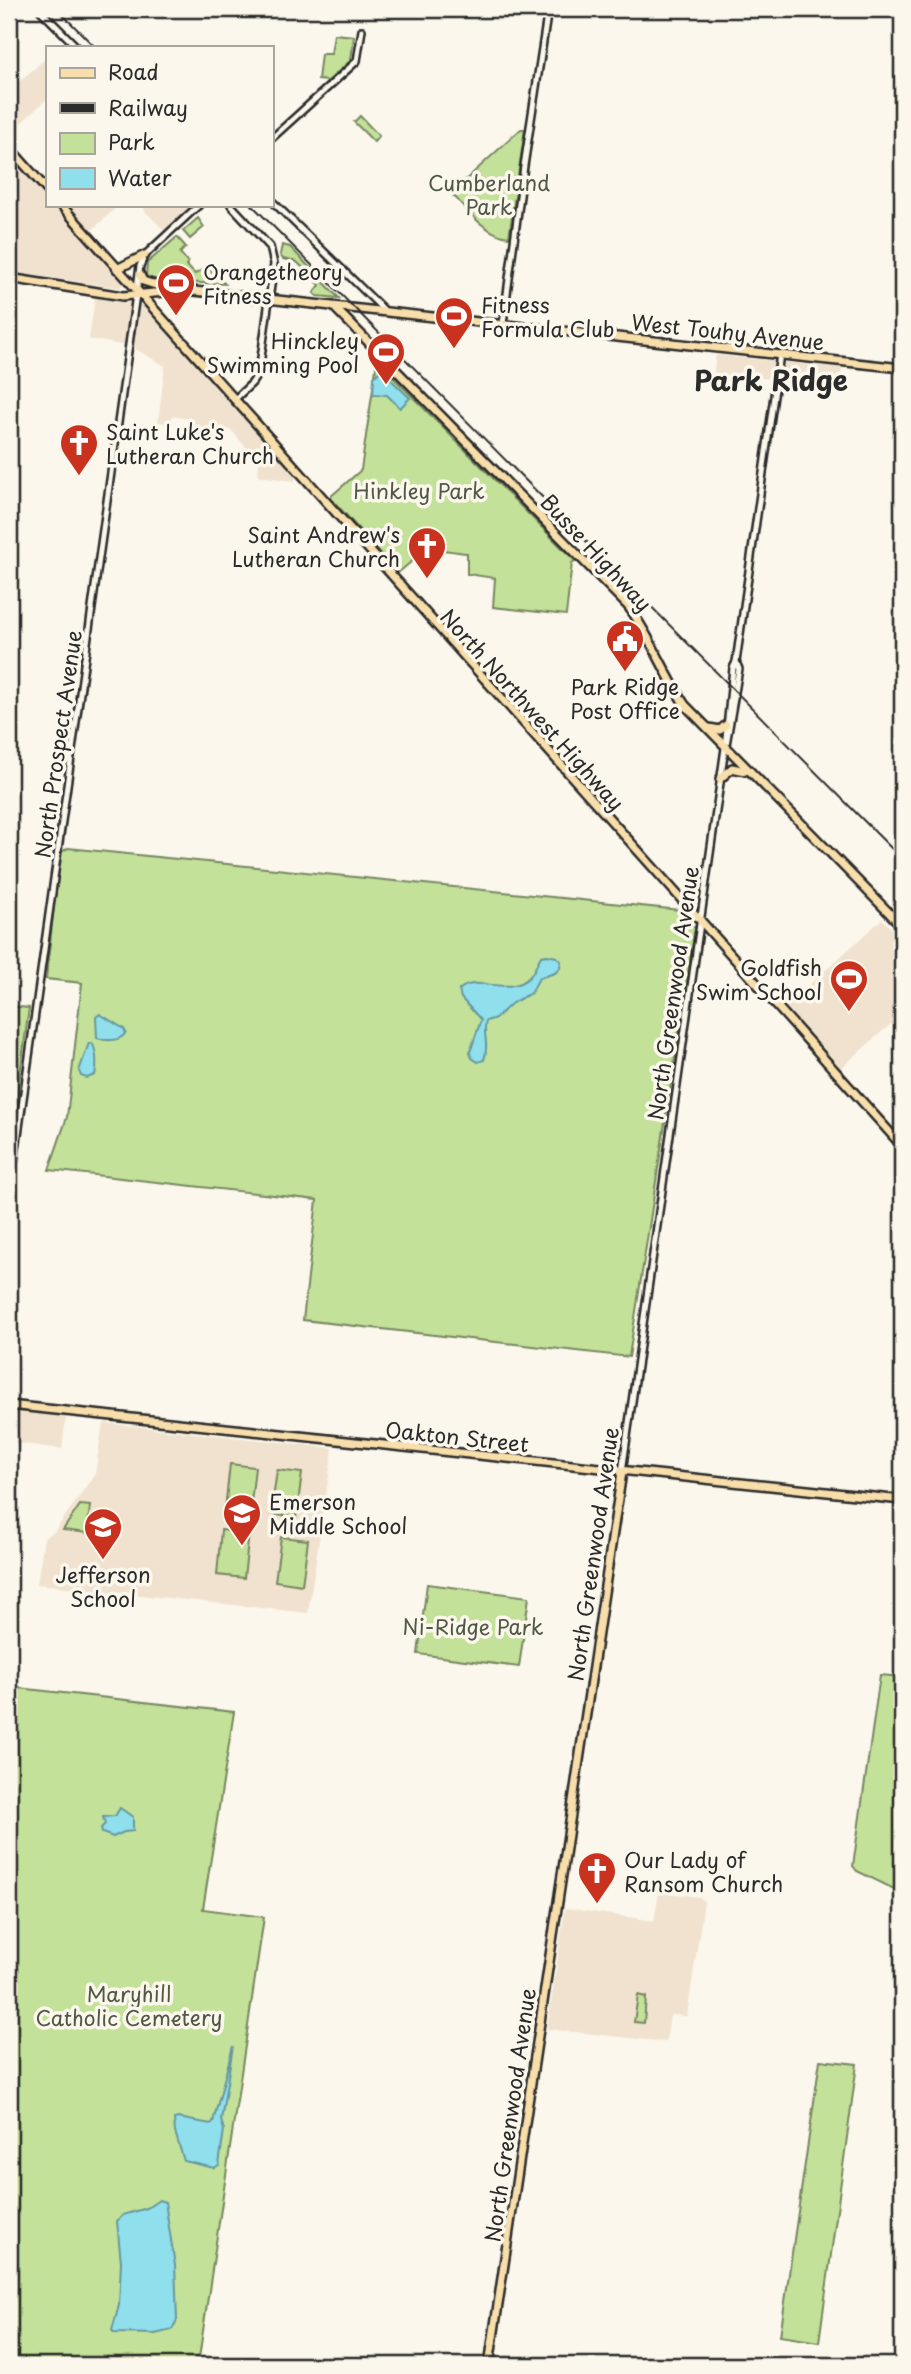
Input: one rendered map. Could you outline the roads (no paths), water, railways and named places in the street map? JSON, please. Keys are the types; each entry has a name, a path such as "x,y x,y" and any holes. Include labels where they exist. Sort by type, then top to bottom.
{"main road":[{"path":"9,146 46,189"},
{"name":"North Northwest Highway","path":"62,206 902,1146"},
{"path":"117,269 145,255"},
{"path":"140,275 143,281 172,290"},
{"name":"West Touhy Avenue","path":"9,278 123,296 172,290 902,368"},
{"name":"Busse Highway","path":"333,307 628,606 644,629 685,705 902,926"},
{"path":"704,726 718,731 726,725"},
{"path":"720,779 732,768 748,772"},
{"name":"Oakton Street","path":"9,1405 902,1500"},
{"name":"North Greenwood Avenue","path":"489,2365 622,1472"}],"street":[{"path":"39,9 76,46"},
{"path":"503,324 518,203 548,9"},
{"path":"273,137 357,61 362,30"},
{"path":"273,202 386,312"},
{"path":"145,255 198,206"},
{"path":"232,206 273,253 274,267 259,372 252,383 234,400"},
{"name":"North Prospect Avenue","path":"9,1199 128,346 145,255"},
{"name":"North Greenwood Avenue","path":"622,1472 725,748 733,668 780,354"},
{"name":"North Greenwood Avenue","path":"725,748 729,738 739,669 736,662"}],"water":[{"name":"Hinckley Swimming Pool","path":"381,370 410,398 400,408 387,395 373,394 374,377"},
{"path":"541,956 557,957 561,961 560,968 555,973 539,978 531,993 512,1003 496,1018 486,1021 484,1060 478,1062 472,1058 470,1052 481,1020 461,998 459,990 473,984 519,984 532,974"},
{"path":"100,1014 126,1033 113,1040 97,1038 96,1017"},
{"path":"89,1043 92,1043 95,1050 96,1068 95,1075 87,1078 81,1076 79,1071"},
{"path":"120,1808 133,1817 133,1831 113,1837 102,1833 101,1828 105,1824 103,1817 115,1816"},
{"path":"233,2046 221,2120 224,2130 219,2165 214,2168 184,2161 174,2119 211,2124 213,2122"},
{"path":"159,2200 165,2202 175,2265 177,2320 172,2330 155,2334 114,2333 112,2330 119,2305 121,2262 117,2221 123,2215 147,2208"}],"railway":[{"path":"57,9 94,46"},
{"path":"253,206 902,859"}],"place":[{"name":"Orangetheory Fitness","path":"176,317"},
{"name":"Fitness Formula Club","path":"454,350"},
{"name":"Hinckley Swimming Pool","path":"386,386"},
{"name":"Saint Luke's Lutheran Church","path":"79,477"},
{"name":"Saint Andrew's Lutheran Church","path":"427,580"},
{"name":"Park Ridge Post Office","path":"625,673"},
{"name":"Goldfish Swim School","path":"849,1013"},
{"name":"Emerson Middle School","path":"242,1547"},
{"name":"Jefferson School","path":"103,1561"},
{"name":"Our Lady of Ransom Church","path":"597,1905"}],"district":[{"name":"Park Ridge","path":"771,379"}],"park label":[{"name":"Cumberland Park","path":"489,194"},
{"name":"Hinkley Park","path":"419,490"},
{"name":"Ni-Ridge Park","path":"473,1626"},
{"name":"Maryhill Catholic Cemetery","path":"129,2005"}]}
